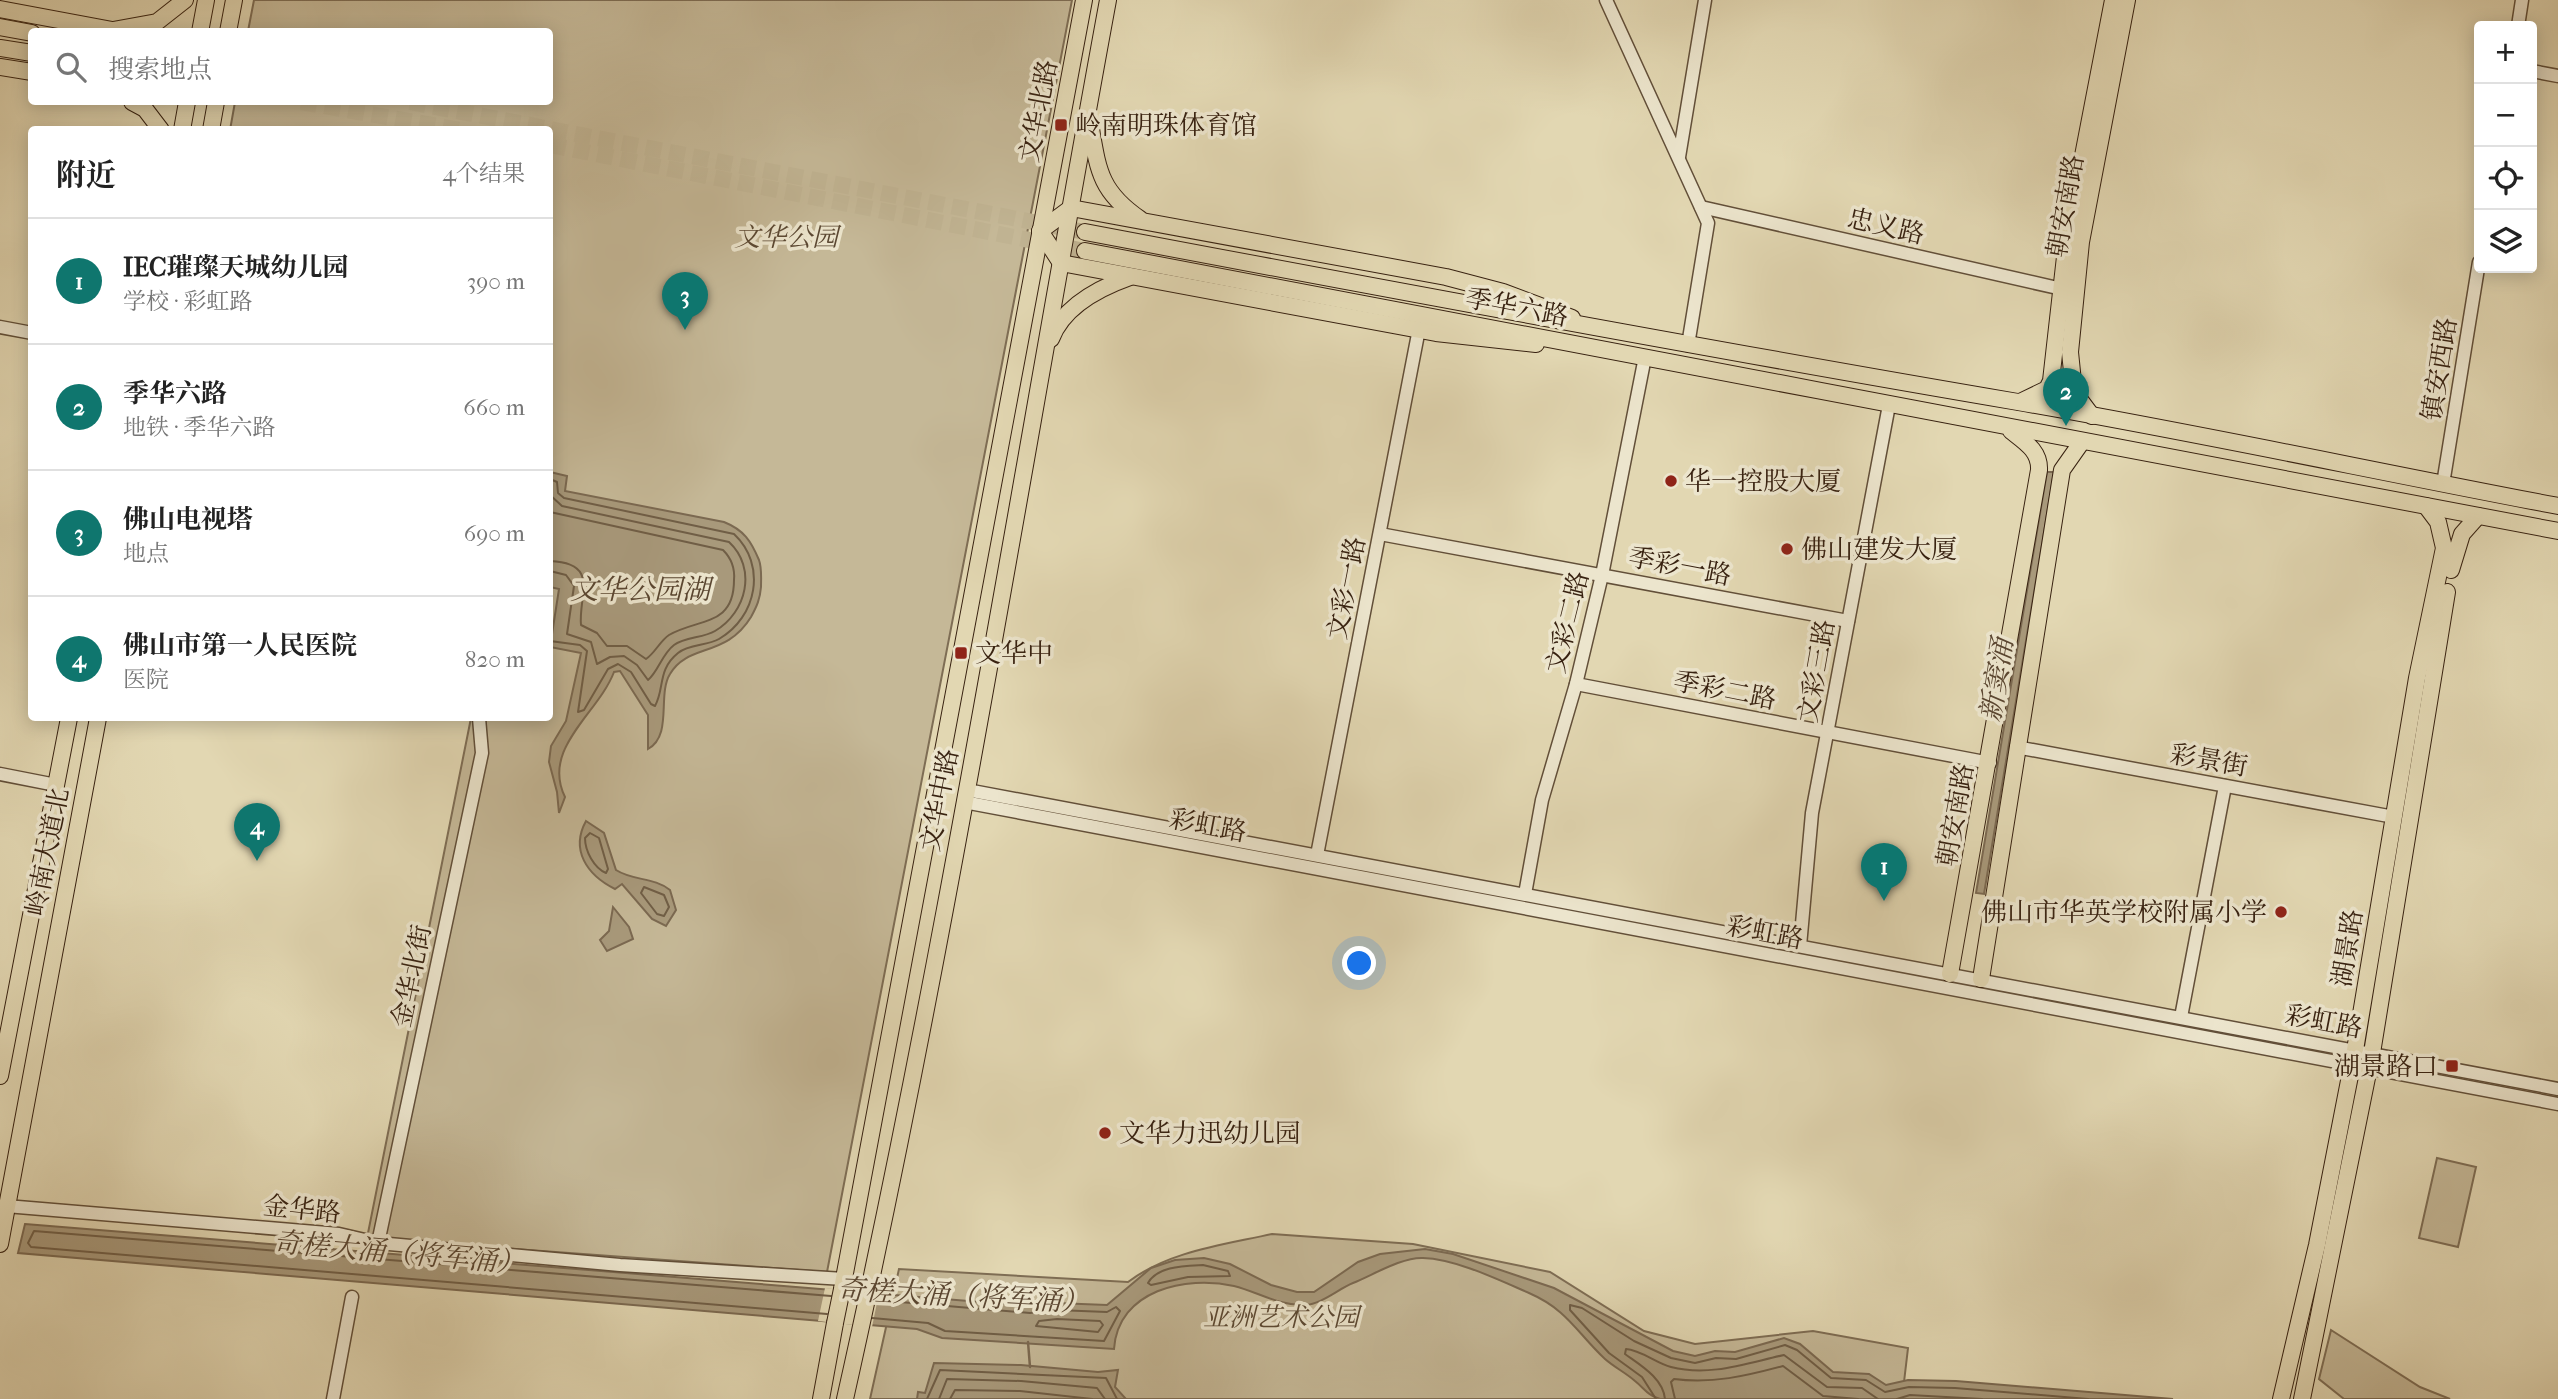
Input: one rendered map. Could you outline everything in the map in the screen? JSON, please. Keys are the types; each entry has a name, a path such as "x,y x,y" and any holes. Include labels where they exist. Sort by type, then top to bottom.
{"main road":[{"path":"131,28 157,22 185,0"},
{"path":"201,28 206,0"},
{"path":"230,28 234,0"},
{"name":"文华北路","path":"1040,231 1084,0"},
{"name":"文华北路","path":"1078,210 1088,108 1108,0"},
{"name":"朝安南路","path":"2019,402 2047,389 2051,381 2067,239 2113,0"},
{"name":"朝安南路","path":"2092,416 2074,392 2070,352 2081,242 2127,0"},
{"path":"0,9 102,28"},
{"path":"0,27 28,32"},
{"path":"0,48 28,52"},
{"path":"0,66 28,71"},
{"path":"138,105 145,109 158,126"},
{"path":"183,126 186,105"},
{"path":"212,126 215,105"},
{"path":"1088,108 1098,172 1108,191 1145,222"},
{"path":"1078,210 1071,255 1078,267"},
{"path":"1598,347 1492,340 1419,330 1061,264 1040,231 1078,210 1473,284 1546,307 1600,330"},
{"name":"文华中路","path":"845,1399 869,1292 965,796 1061,264 1078,210"},
{"name":"文华中路","path":"821,1399 1040,231"},
{"name":"季华六路","path":"1085,232 1600,330 2019,402 2558,506"},
{"name":"季华六路","path":"1085,251 1598,347 2081,443 2558,531"},
{"path":"1044,358 1055,328 1074,308 1104,287 1130,276"},
{"path":"2009,429 2031,446 2040,460 2039,470"},
{"name":"朝安南路","path":"1979,989 1993,886 2060,477 2064,466 2081,443"},
{"path":"2039,470 2046,460 2053,459 2060,466 2060,477"},
{"name":"朝安南路","path":"1950,974 1990,762 2039,470"},
{"name":"湖景路","path":"2281,1399 2362,1058 2394,817 2417,678 2444,548 2438,522 2426,506"},
{"name":"湖景路","path":"2302,1399 2454,553 2462,534 2478,516"},
{"name":"岭南大道北","path":"0,1076 68,721"},
{"name":"岭南大道北","path":"0,1244 97,721"},
{"path":"1967,886 1970,895 1980,902 1990,894 1993,886"}],"street":[{"path":"1606,0 1708,223 1688,345"},
{"path":"1678,158 1705,0"},
{"path":"2519,21 2522,0"},
{"path":"2537,72 2558,76"},
{"name":"忠义路","path":"1701,207 2062,289"},
{"name":"镇安西路","path":"2443,484 2477,273"},
{"path":"0,327 28,332"},
{"name":"文彩一路","path":"1317,855 1419,330"},
{"name":"文彩二路","path":"1525,894 1542,800 1576,684 1602,575 1645,357"},
{"name":"文彩三路","path":"1800,946 1812,813 1889,405"},
{"name":"季彩一路","path":"1380,534 1848,621"},
{"name":"季彩二路","path":"1576,684 1990,762"},
{"name":"金华北街","path":"378,1244 482,753 479,721"},
{"name":"彩景街","path":"2016,747 2394,817"},
{"path":"0,774 56,785"},
{"path":"2181,1017 2225,786"},
{"name":"彩虹路","path":"965,796 1317,855 1950,974 1979,989 2181,1017 2558,1104"},
{"name":"彩虹路","path":"965,796 1979,989 2362,1058 2558,1089"},
{"name":"金华路","path":"6,1206 339,1234 378,1244 843,1284"},
{"path":"333,1399 352,1297"}],"green space":[{"name":"文华公园","path":"254,0 1072,0 827,1272 367,1238 470,721 553,721 553,126 231,126 234,105 553,105 553,28 249,28"},
{"path":"2437,1158 2476,1167 2458,1247 2419,1238"},
{"name":"亚洲艺术公园","path":"1272,1234 1413,1244 1550,1272 1644,1331 1695,1344 1813,1331 1908,1348 1902,1399 870,1399 899,1269 1128,1282 1144,1271 1179,1256"},
{"path":"2331,1330 2420,1387 2450,1399 2344,1399 2319,1379"}],"water":[{"path":"2047,472 2054,472 1984,894 1976,893"},
{"name":"文华公园湖","path":"553,473 567,476 565,491 731,525 750,542 761,566 758,602 741,630 719,645 687,658 670,674 666,683 663,725 656,743 648,749 648,715 620,671 614,672 566,747 560,763 560,779 565,797 559,813 549,762 551,746 566,721 581,653 553,648 559,589 553,588"},
{"path":"586,821 604,833 616,870 670,890 676,910 666,926 652,919 622,884 615,889 589,869 581,852 580,842"},
{"path":"613,907 629,927 633,939 607,951 600,940 609,931"},
{"path":"25,1224 1030,1306 1056,1303 1107,1305 1151,1268 1175,1260 1204,1258 1230,1264 1271,1285 1297,1292 1314,1292 1358,1262 1380,1254 1425,1249 1453,1254 1554,1288 1673,1351 1695,1356 1715,1351 1735,1352 1784,1338 1800,1344 1833,1372 1869,1374 1886,1385 1908,1380 1956,1381 2173,1399 1660,1399 1649,1394 1605,1359 1563,1314 1542,1300 1491,1276 1436,1259 1415,1258 1397,1263 1318,1302 1305,1305 1277,1301 1234,1286 1215,1283 1196,1283 1157,1291 1141,1300 1128,1313 1118,1329 1114,1349 942,1338 917,1329 18,1253"},
{"path":"934,1363 1021,1365 1098,1372 1118,1370 1115,1387 1126,1399 917,1399 918,1392 925,1393"}],"pier":[{"path":"825,1288 879,1293 872,1327 818,1321"}],"waterway":[{"path":"1028,1342 1030,1367"}],"tunnel":[{"path":"318,105 438,126"},
{"path":"426,105 535,126"},
{"path":"553,130 1085,232"},
{"path":"553,146 1085,251"}],"place":[{"name":"岭南明珠体育馆","path":"1061,125"},
{"name":"佛山电视塔","path":"685,330"},
{"name":"季华六路","path":"2066,426"},
{"name":"华一控股大厦","path":"1671,481"},
{"name":"佛山建发大厦","path":"1787,549"},
{"name":"文华中","path":"961,653"},
{"name":"佛山市第一人民医院","path":"257,861"},
{"name":"IEC璀璨天城幼儿园","path":"1884,901"},
{"name":"佛山市华英学校附属小学","path":"2281,912"},
{"name":"湖景路口","path":"2452,1066"},
{"name":"文华力迅幼儿园","path":"1105,1133"}],"water label":[{"name":"新窦涌","path":"1996,680"},
{"name":"奇槎大涌（将军涌）","path":"399,1252"},
{"name":"奇槎大涌（将军涌）","path":"963,1295"}]}
